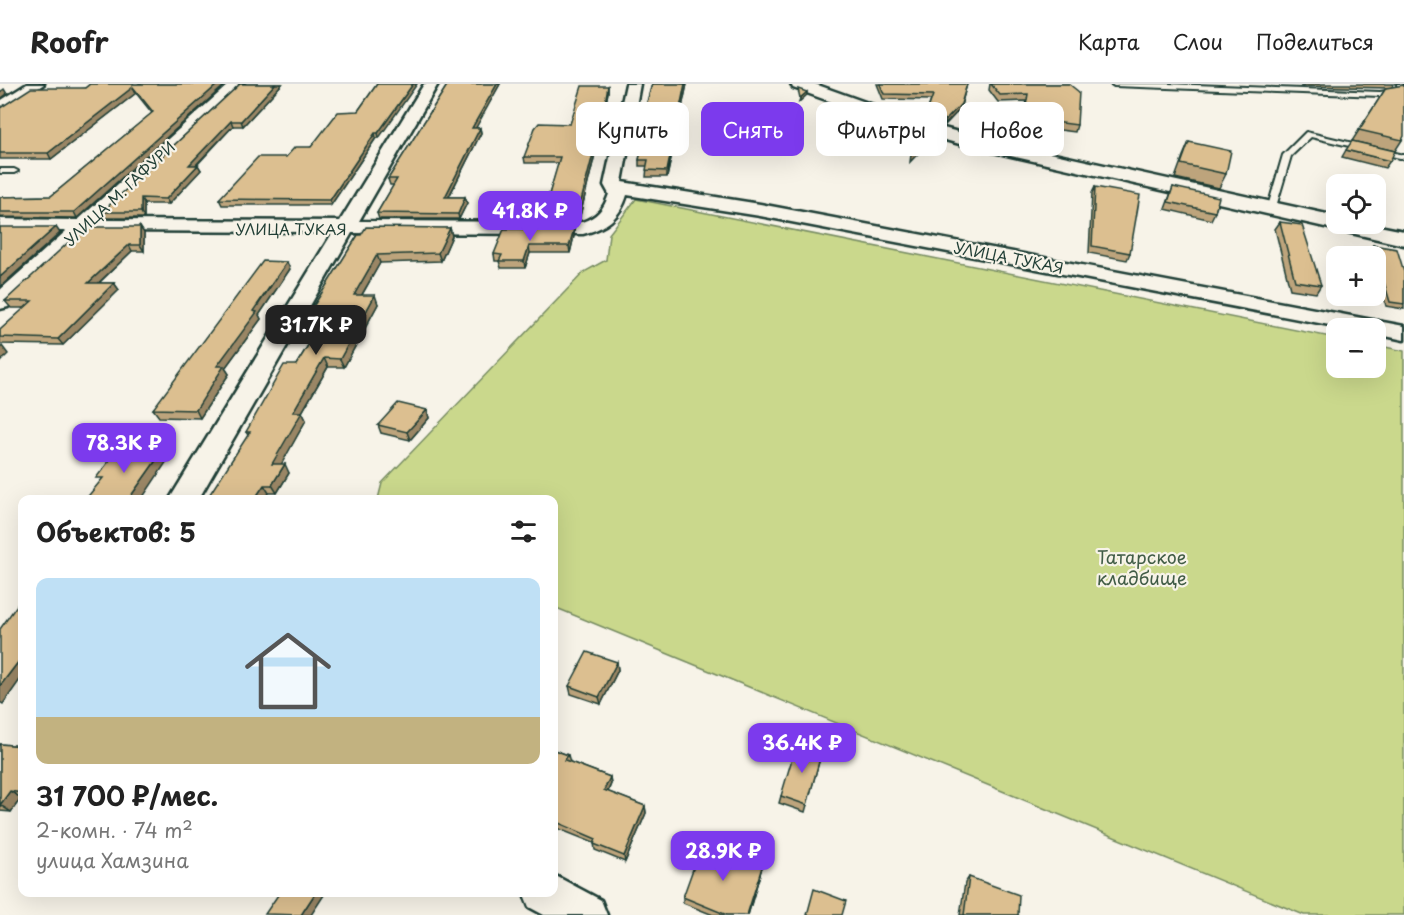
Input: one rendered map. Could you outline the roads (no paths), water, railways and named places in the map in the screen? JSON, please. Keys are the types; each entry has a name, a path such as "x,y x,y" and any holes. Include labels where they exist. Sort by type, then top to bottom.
{"street":[{"path":"0,108 37,84"},
{"name":"УЛИЦА М. ГАФУРИ","path":"0,302 237,84"},
{"path":"186,495 431,84"},
{"path":"613,185 633,84"},
{"path":"799,84 915,126 974,142 1404,238"},
{"name":"УЛИЦА ТУКАЯ","path":"0,225 343,229 583,228 597,225 607,218 618,194 613,185"},
{"name":"УЛИЦА ТУКАЯ","path":"613,185 637,192 760,210 1404,333"},
{"path":"553,897 586,915"}],"lane":[{"path":"1114,84 1380,94 1402,90 1400,84"},
{"path":"1271,210 1287,154 1309,134 1404,157"},
{"path":"0,171 14,171"}],"park label":[{"name":"Татарское кладбище","path":"1142,566"}]}
